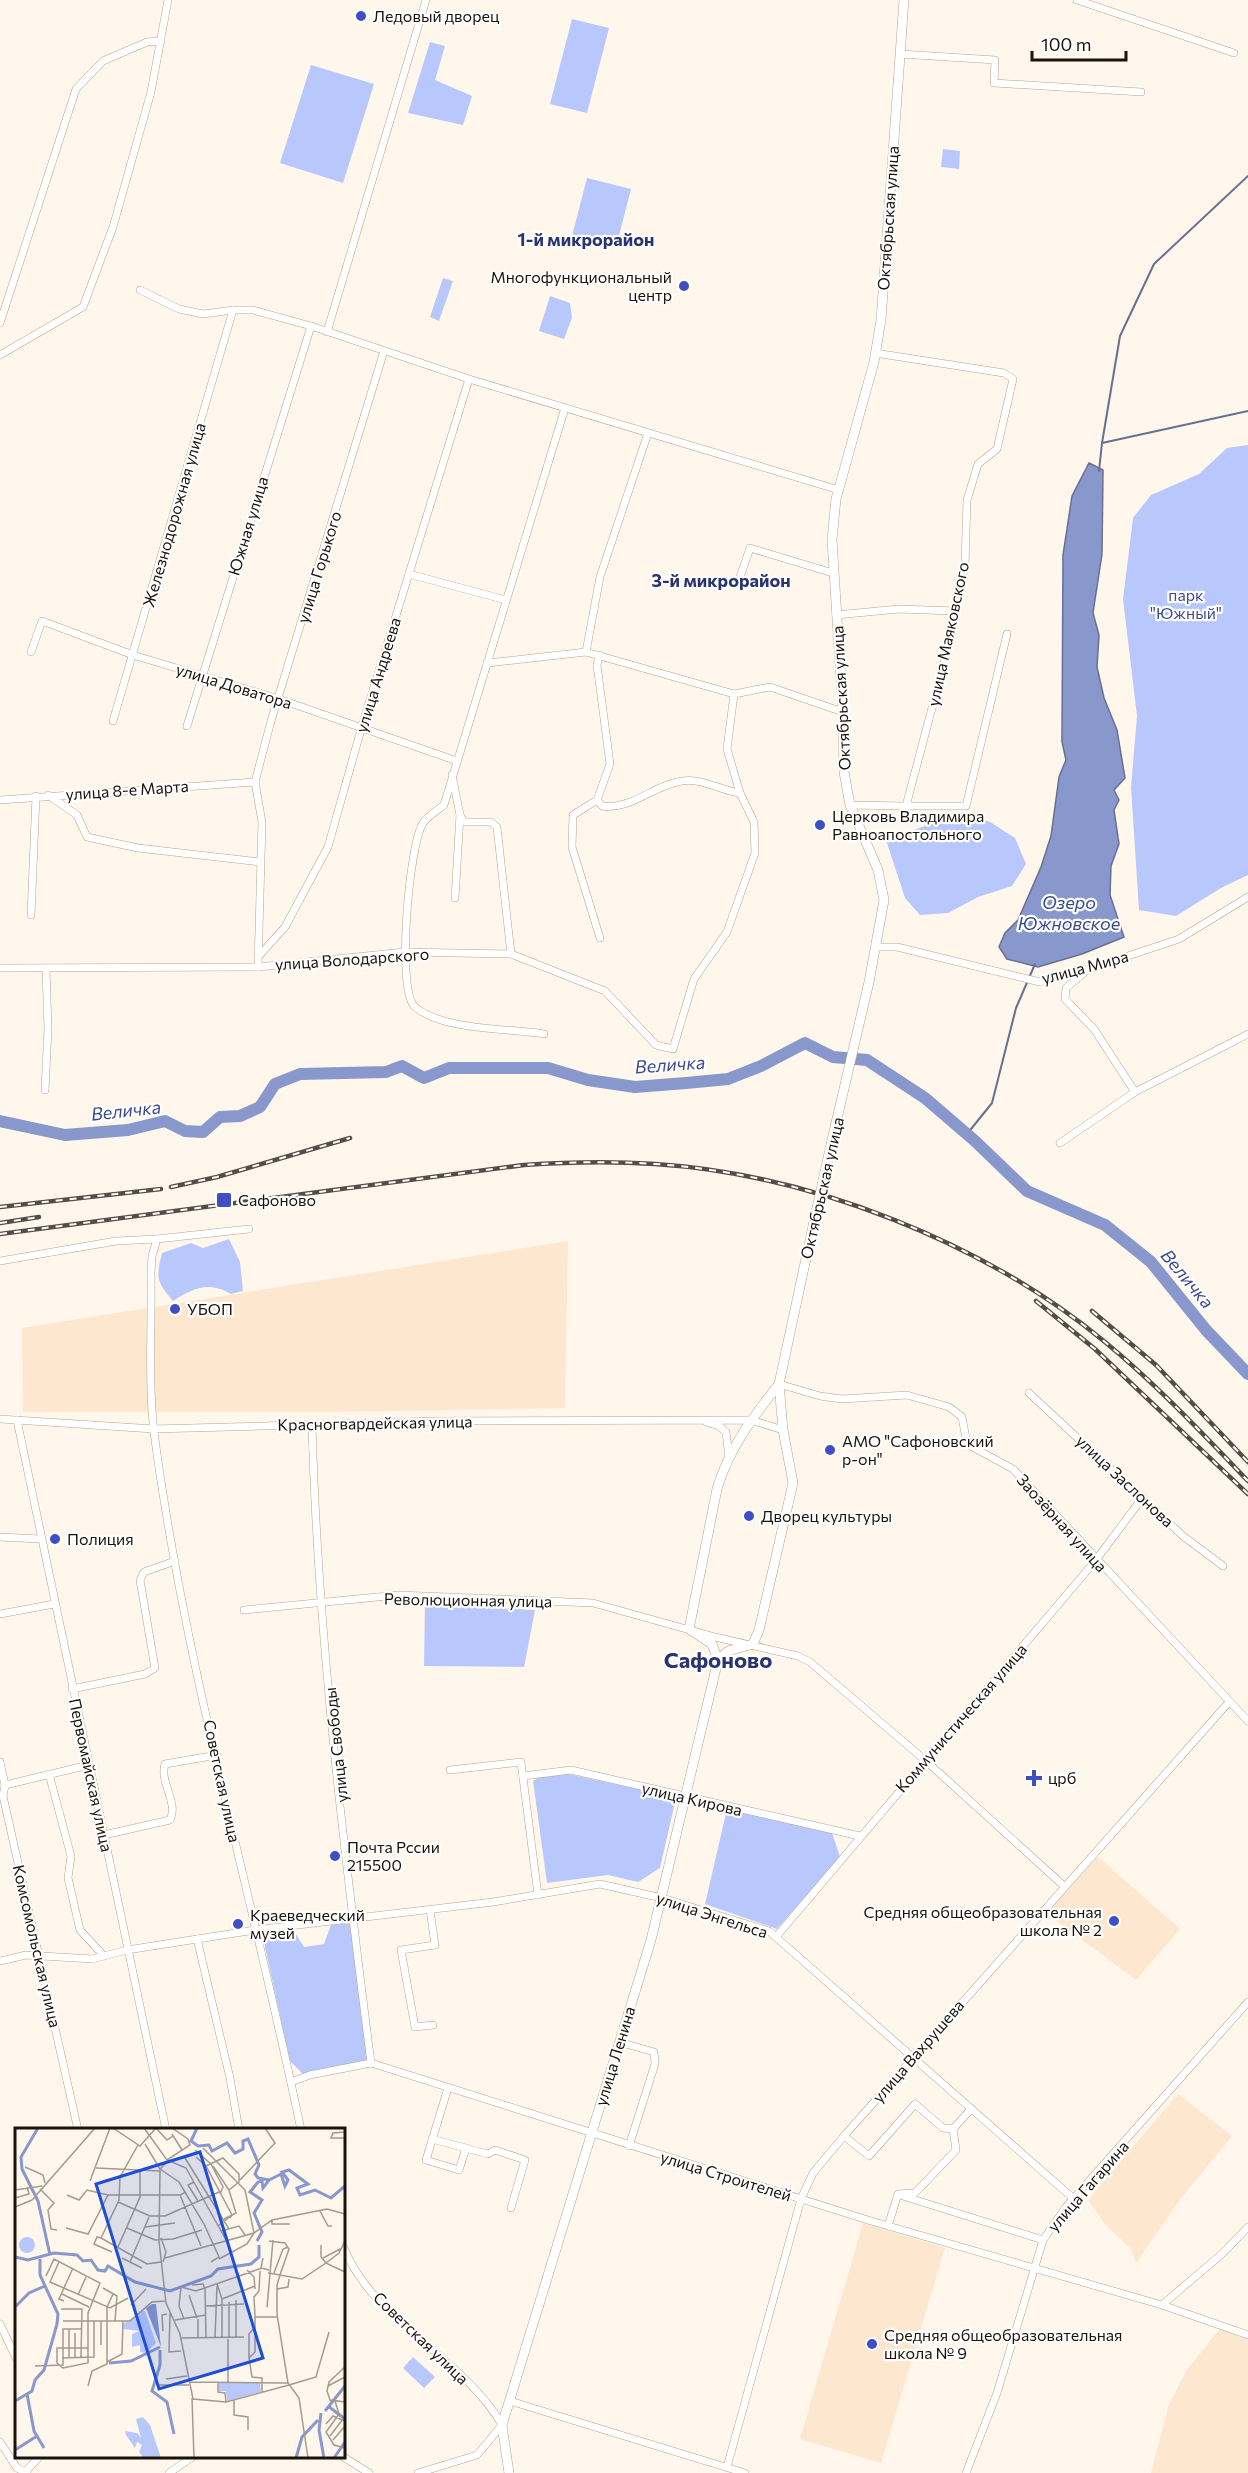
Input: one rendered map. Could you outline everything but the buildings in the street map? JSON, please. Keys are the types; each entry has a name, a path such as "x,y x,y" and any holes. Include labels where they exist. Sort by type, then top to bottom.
{"main road":[{"name":"Октябрьская улица","path":"753,1644 759,1630 793,1484 783,1430 779,1384 876,947 884,900 878,870 850,805 844,772 843,712 832,540 839,490 875,353 881,320 904,0"},
{"name":"Октябрьская улица","path":"689,1629 717,1489 729,1458 751,1420 779,1384"},
{"path":"689,1629 712,1644 718,1660 728,1651 753,1644"},
{"name":"улица Ленина","path":"509,2473 502,2425 662,1898 718,1660"}],"street":[{"path":"0,355 83,307 113,227 151,92 168,0"},
{"path":"327,332 426,0"},
{"path":"1077,0 1234,53"},
{"path":"0,323 76,89 103,61 147,42 161,41"},
{"path":"900,54 994,60 994,83 1141,92"},
{"path":"140,290 179,309 203,314 253,310 311,326 469,379 839,490"},
{"name":"Железнодорожная улица","path":"113,721 233,310"},
{"name":"Южная улица","path":"186,726 311,326"},
{"name":"улица Горького","path":"255,782 384,351"},
{"name":"улица Маяковского","path":"875,353 1004,373 1013,379 997,448 978,464 967,500 965,565 906,806"},
{"name":"улица Андреева","path":"258,957 285,927 328,848 362,726 469,379"},
{"path":"544,1034 448,1022 414,1007 406,992 405,952 409,881 423,824 444,805 565,408"},
{"path":"586,652 600,577 648,433"},
{"path":"739,580 750,548 833,573"},
{"path":"409,574 506,600"},
{"path":"836,615 899,609 955,611"},
{"name":"улица Доватора","path":"32,652 42,621 133,655 362,726 457,761"},
{"path":"850,805 966,806 993,702 1007,634"},
{"path":"487,663 586,652 734,694 770,687 843,712"},
{"path":"599,655 597,665 610,764 597,800 573,815 572,847 600,938"},
{"path":"597,800 602,806 618,808 658,788 678,781 708,782 722,791 740,793 727,749 734,694"},
{"path":"452,775 460,815 455,898"},
{"path":"255,782 262,822 258,967"},
{"name":"улица 8-е Марта","path":"0,800 255,782"},
{"name":"улица Володарского","path":"0,968 46,970 258,967 405,952 511,954 605,991 656,1045 673,1048 694,980 727,932 755,853 754,822 740,793"},
{"path":"48,795 77,815 87,837 138,848 260,862"},
{"path":"31,915 36,796"},
{"path":"460,815 465,822 491,822 497,827 511,954"},
{"name":"улица Мира","path":"876,947 897,946 1040,982 1089,969 1179,939 1248,897"},
{"path":"1089,969 1066,988 1065,999 1094,1029 1135,1092"},
{"path":"45,1090 48,1029 46,970"},
{"path":"1060,1143 1135,1092 1248,1034"},
{"path":"0,1261 116,1241 249,1229"},
{"name":"Советская улица","path":"158,1239 152,1256 151,1273 154,1429 175,1561 301,2128"},
{"name":"Заозёрная улица","path":"779,1384 820,1396 842,1399 907,1395 949,1407 962,1418 967,1444 1013,1469 1248,1721"},
{"name":"улица Заслонова","path":"1029,1393 1183,1536 1223,1566"},
{"name":"Красногвардейская улица","path":"0,1419 154,1429 441,1421 751,1420 783,1430"},
{"name":"Первомайская улица","path":"17,1420 40,1539 166,2128"},
{"path":"698,1420 719,1426 726,1432 729,1458"},
{"name":"улица Свободы","path":"312,1425 322,1601 353,1919 371,2064"},
{"name":"Коммунистическая улица","path":"776,1937 1096,1560 1143,1497"},
{"path":"0,1537 40,1539"},
{"path":"72,1689 145,1674 154,1668 140,1580 144,1572 175,1561"},
{"name":"Революционная улица","path":"244,1610 398,1595 593,1603 715,1637 753,1644"},
{"path":"0,1614 54,1604"},
{"path":"753,1644 798,1656 810,1662 926,1761 1064,1886"},
{"name":"улица Вахрушева","path":"727,2468 801,2199 813,2173 912,2058 1229,1702"},
{"path":"104,1835 170,1820 172,1812 163,1775 165,1764 217,1755"},
{"name":"Комсомольская улица","path":"0,1762 5,1785 3,1796 78,2128"},
{"path":"450,1770 521,1762 538,1894"},
{"path":"5,1785 89,1765"},
{"name":"улица Кирова","path":"523,1776 571,1770 860,1836"},
{"path":"49,1774 71,1856 68,1878 80,1929 104,1956"},
{"name":"улица Энгельса","path":"0,1961 26,1955 92,1959 127,1950 255,1930 430,1910 600,1884 662,1898 769,1931 1074,2199"},
{"path":"430,1910 435,1945 401,1950 415,2027 433,2025"},
{"path":"196,1939 230,2078 239,2128"},
{"name":"улица Гагарина","path":"966,2473 996,2392 1043,2240 1054,2222 1248,2002"},
{"path":"619,2042 654,2052 655,2064 629,2146"},
{"name":"улица Строителей","path":"291,2082 310,2075 371,2064 888,2226 1162,2305 1248,2335"},
{"path":"448,2088 426,2160 459,2170 466,2148"},
{"path":"844,2136 869,2156 915,2104 943,2128 953,2129"},
{"path":"953,2129 971,2109"},
{"path":"898,2194 915,2193 956,2150 953,2129"},
{"path":"432,2139 488,2154 495,2150 525,2160 511,2208"},
{"path":"888,2226 898,2194"},
{"path":"898,2194 1043,2240"},
{"path":"1162,2305 1223,2253 1248,2227"},
{"name":"Советская улица","path":"345,2251 349,2261 365,2283 419,2340 482,2397 502,2425"},
{"path":"0,2324 15,2356"},
{"path":"510,2401 745,2473"},
{"path":"418,2473 477,2455 502,2425"},
{"path":"0,2442 17,2468 26,2472 39,2458"},
{"path":"169,2473 190,2458"},
{"path":"344,2458 369,2473"}],"shaded area":[{"path":"568,1241 565,1408 330,1412 23,1412 22,1328"},
{"name":"Средняя общеобразовательная школа № 2","path":"1098,1857 1180,1929 1136,1980 1046,1913"},
{"path":"1178,2094 1232,2136 1179,2201 1136,2263 1131,2249 1105,2224 1088,2200"},
{"name":"Средняя общеобразовательная школа № 9","path":"863,2223 945,2248 881,2463 800,2439"},
{"path":"1220,2329 1248,2340 1248,2473 1151,2473 1168,2407 1186,2371"}],"green space":[{"path":"572,19 609,28 587,113 550,104"},
{"path":"430,42 445,46 435,80 472,96 463,125 408,113"},
{"path":"311,65 374,84 343,183 280,163"},
{"path":"943,149 960,151 959,169 941,167"},
{"path":"587,178 631,189 616,247 572,236"},
{"path":"443,278 453,281 439,321 430,317"},
{"path":"550,296 570,303 572,318 564,339 539,331"},
{"name":"парк \"Южный\"","path":"1248,445 1248,875 1221,888 1176,916 1139,910 1131,787 1137,716 1123,599 1133,518 1151,495 1199,474 1227,448"},
{"path":"963,812 990,822 1015,838 1026,864 1012,886 978,897 948,913 920,915 905,898 886,840"},
{"path":"229,1239 240,1262 243,1291 231,1294 215,1288 201,1288 173,1301 160,1284 158,1274 162,1253 191,1243 203,1248"},
{"path":"425,1604 535,1610 524,1667 424,1666"},
{"path":"568,1774 666,1795 665,1799 675,1802 660,1868 638,1882 608,1875 547,1883 533,1781 541,1776"},
{"path":"727,1809 832,1833 840,1857 777,1929 705,1904"},
{"path":"351,1923 368,2061 304,2075 290,2061 263,1938 267,1934 294,1931 304,1947 324,1944 331,1925"},
{"path":"413,2357 435,2377 424,2388 403,2368"}],"water":[{"name":"Озеро Южновское","path":"1089,463 1103,470 1102,554 1093,613 1099,635 1097,667 1104,698 1117,730 1125,778 1114,790 1119,800 1114,810 1119,844 1111,866 1110,895 1124,937 1082,954 1038,967 1007,959 999,947 1005,933 1018,920 1041,867 1051,836 1059,777 1066,760 1062,742 1063,555 1072,496"}],"waterway":[{"path":"1102,443 1120,336 1154,264 1248,176"},
{"path":"1099,471 1102,443 1248,411"},
{"path":"967,1134 992,1103 1016,1008 1035,964"},
{"name":"Величка","path":"0,1121 65,1135 128,1130 165,1121 185,1131 203,1132 220,1117 240,1116 260,1107 275,1084 300,1074 386,1072 402,1066 424,1078 449,1068 548,1068 588,1080 635,1087 728,1079 761,1066 805,1043 833,1057 867,1060 925,1098 975,1141 1027,1191 1105,1225 1151,1262 1206,1330 1248,1374"}],"railway":[{"path":"171,1187 217,1177 350,1138"},
{"path":"0,1234 524,1165 622,1162 714,1170 774,1182 834,1199 894,1220 951,1245 1006,1274 1058,1306 1105,1342 1178,1409 1248,1481"},
{"path":"0,1207 161,1189"},
{"path":"0,1223 39,1217"},
{"path":"1036,1301 1095,1349 1248,1494"},
{"path":"1092,1311 1156,1365 1248,1462"}],"place":[{"name":"Ледовый дворец","path":"361,16"},
{"name":"Многофункциональный центр","path":"684,286"},
{"name":"Церковь Владимира Равноапостольного","path":"820,825"},
{"name":"Сафоново","path":"224,1200"},
{"name":"УБОП","path":"175,1309"},
{"name":"АМО \"Сафоновский р-он\"","path":"830,1450"},
{"name":"Дворец культуры","path":"749,1516"},
{"name":"Полиция","path":"55,1539"},
{"name":"црб","path":"1034,1778"},
{"name":"Почта Рссии 215500","path":"335,1856"},
{"name":"Средняя общеобразовательная школа № 2","path":"1114,1921"},
{"name":"Краеведческий музей","path":"238,1924"},
{"name":"Средняя общеобразовательная школа № 9","path":"872,2344"}],"district":[{"name":"1-й микрорайон","path":"586,240"},
{"name":"3-й микрорайон","path":"721,581"},
{"name":"Сафоново","path":"718,1660"}]}
